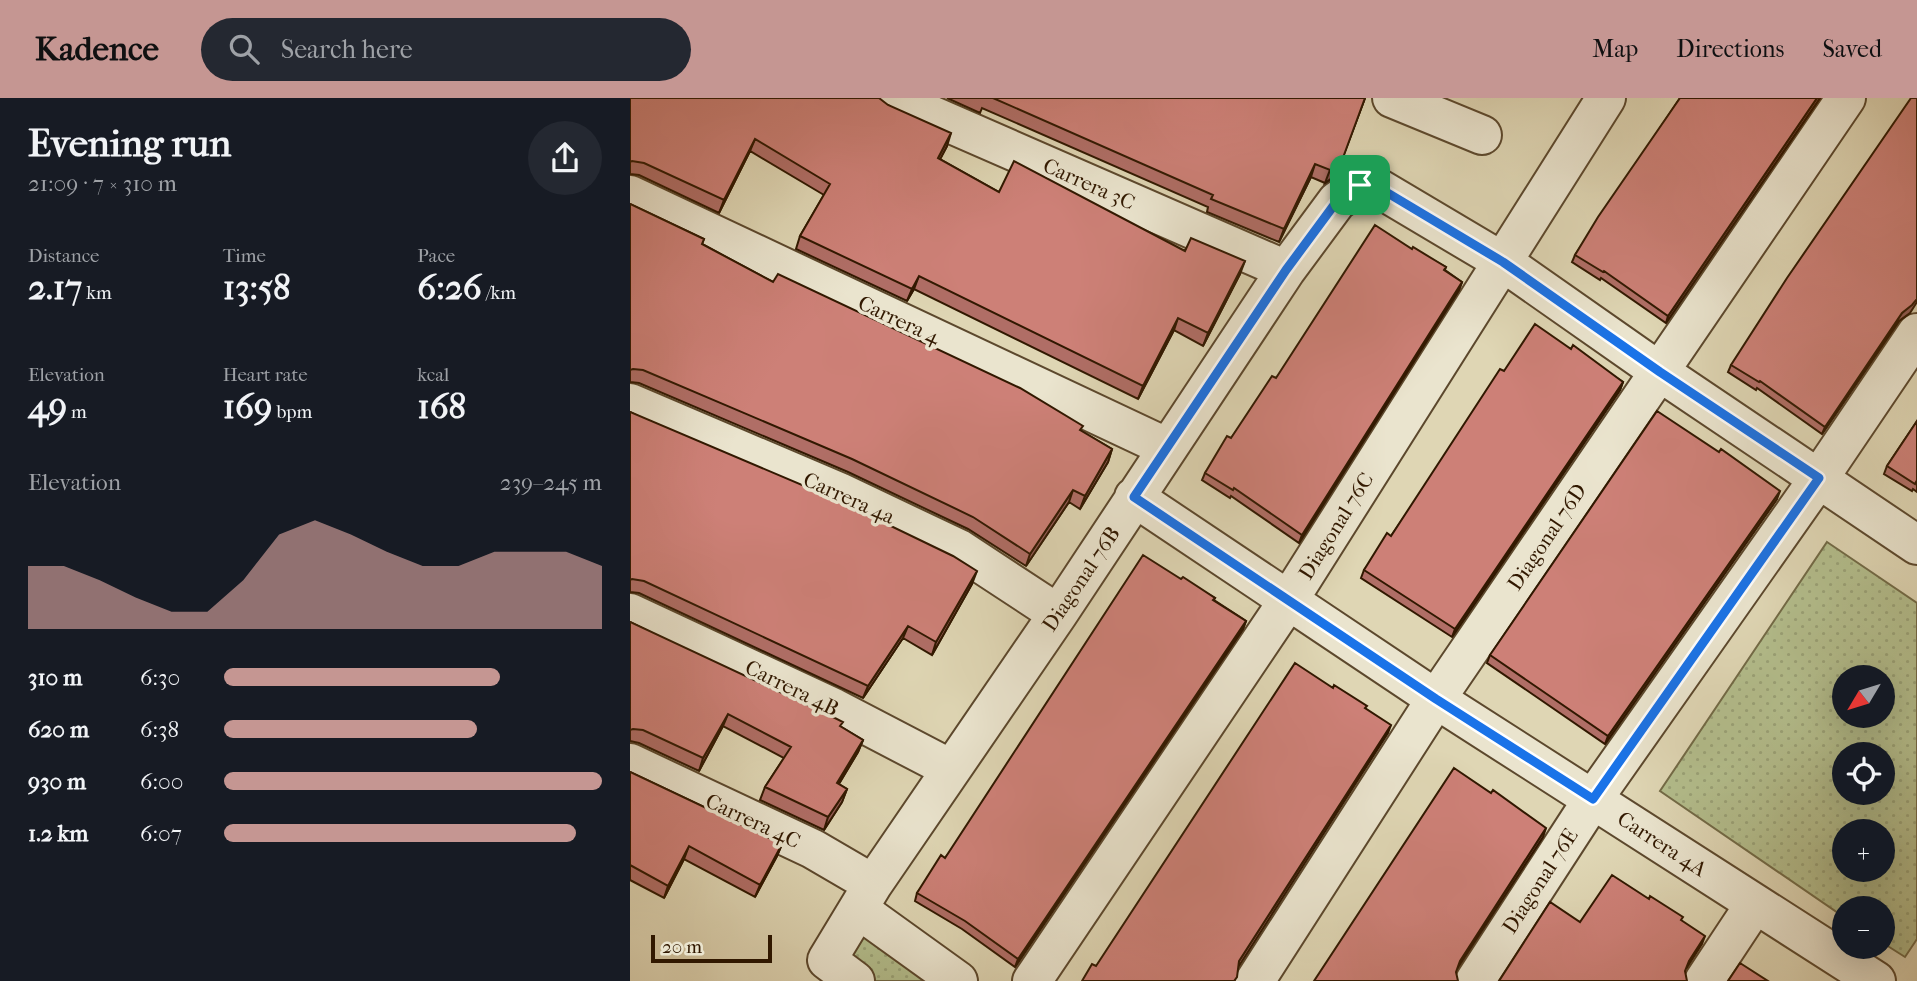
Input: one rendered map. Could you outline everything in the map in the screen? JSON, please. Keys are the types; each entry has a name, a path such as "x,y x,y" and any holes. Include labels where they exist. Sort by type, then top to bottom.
{"street":[{"name":"Carrera 3C","path":"892,98 1286,270"},
{"path":"1392,98 1482,135"},
{"name":"Diagonal 76C","path":"1032,981 1288,601 1606,98"},
{"name":"Diagonal 76D","path":"1255,981 1436,699 1846,98"},
{"name":"Diagonal 76B","path":"841,970 866,896 1058,614 1286,270 1337,201 1360,185 1376,186 1503,262"},
{"name":"Carrera 4","path":"630,195 1168,448"},
{"path":"1503,262 1660,372 1917,544"},
{"name":"Diagonal 76E","path":"1475,981 1593,799 1819,478 1917,333"},
{"name":"Carrera 4a","path":"630,403 839,492 959,549 1058,614"},
{"name":"Carrera 4A","path":"1134,497 1436,699 1875,981"},
{"name":"Carrera 4B","path":"630,613 834,708 951,769"},
{"name":"Carrera 4C","path":"630,764 813,849 957,981"},
{"path":"1704,981 1755,904"}],"green space":[{"path":"1827,542 1917,603 1917,939 1905,957 1895,951 1895,896 1832,896 1832,909 1660,791"},
{"path":"858,931 931,981 872,981 843,960"}],"building":[{"path":"630,98 879,98 888,105 951,133 938,158 999,192 1014,161 1185,251 1191,238 1245,261 1208,333 1178,318 1143,386 919,276 912,289 800,236 830,184 755,139 724,200 644,163 630,162"},
{"path":"993,98 1365,98 1341,163 1330,170 1315,164 1284,229 1211,199 1213,195"},
{"path":"1680,98 1817,98 1668,316 1604,271 1575,255"},
{"path":"1911,98 1917,98 1917,299 1902,313 1825,427 1760,381 1731,365 1787,278"},
{"path":"630,204 704,239 702,244 773,282 778,274 1020,388 1083,426 1080,430 1112,449 1085,496 1073,490 1030,554 973,517 852,459 643,370 630,370"},
{"path":"1375,225 1446,267 1444,270 1462,282 1302,535 1234,488 1233,490 1205,473 1227,436 1231,438 1272,376 1276,378"},
{"path":"1535,324 1571,349 1573,345 1623,382 1455,629 1364,570 1387,533 1391,536 1500,369 1504,371"},
{"path":"1657,411 1719,452 1721,449 1780,491 1608,736 1490,655"},
{"path":"630,412 835,499 953,556 977,571 936,642 908,626 868,686 644,581 630,580"},
{"path":"1917,421 1917,483 1915,484 1887,466"},
{"path":"1143,555 1181,579 1183,577 1246,621 1018,959 965,921 917,893 941,855 945,858"},
{"path":"630,622 843,722 840,726 863,740 837,783 847,789 828,817 765,787 791,747 728,714 703,758 643,730 630,730"},
{"path":"1295,663 1367,706 1365,708 1391,725 1239,961 1237,977 1234,981 1082,981 1092,964 1096,966"},
{"path":"1454,768 1491,793 1493,790 1546,828 1460,961 1456,972 1458,981 1314,981"},
{"path":"630,772 782,844 760,885 689,846 668,886 630,865"},
{"path":"1612,875 1683,917 1681,920 1705,936 1685,971 1687,981 1499,981 1550,902 1580,922"},
{"path":"1740,963 1768,981 1728,981"}],"route":[{"path":"1360,185 1376,186 1503,262 1660,372 1819,478 1593,799 1436,699 1134,497 1286,270 1337,201 1360,185"}]}
